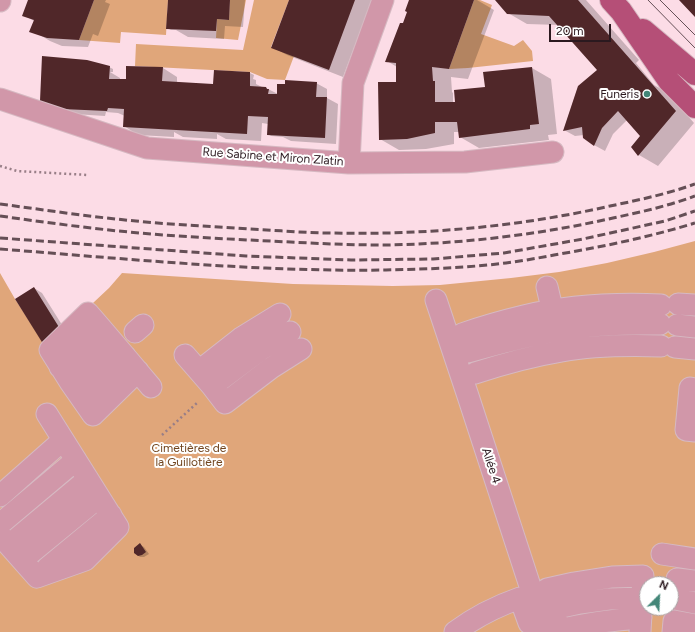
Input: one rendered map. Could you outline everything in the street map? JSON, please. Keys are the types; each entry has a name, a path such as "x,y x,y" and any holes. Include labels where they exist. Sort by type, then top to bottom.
{"main road":[{"path":"616,5 695,74"},
{"path":"616,5 669,81 695,107"}],"street":[{"path":"349,163 353,83 383,0"},
{"name":"Rue Sabine et Miron Zlatin","path":"0,99 147,148 349,163 465,162 553,152"},
{"path":"547,287 562,350"},
{"name":"Allée 4","path":"436,300 527,573 542,631"},
{"path":"608,304 635,304 678,315 635,324 584,326 558,330 495,344 465,343 487,326 553,310 608,304"},
{"path":"88,313 126,357 82,399 50,350 88,313"},
{"path":"199,370 241,338 280,314"},
{"path":"199,370 260,350 290,332"},
{"path":"475,373 508,363 562,350 612,346 677,347"},
{"path":"199,370 225,402 271,368 301,349"},
{"path":"65,374 126,357"},
{"path":"695,389 690,388 692,410 686,430 695,431"},
{"path":"11,546 37,577 111,515 47,414"},
{"path":"0,496 63,440"},
{"path":"0,524 76,460"},
{"path":"11,546 88,479"},
{"path":"11,546 99,497"},
{"path":"662,554 695,559"},
{"path":"695,581 677,578 675,599 695,603"},
{"path":"455,632 481,615 505,603 520,598 524,609 542,631"},
{"path":"642,598 641,625 614,620 542,631 553,609 580,603 610,599 642,598"},
{"path":"478,632 510,614 524,609"},
{"path":"673,632 674,621 695,625"}],"path":[{"path":"0,166 17,171 88,175"},
{"path":"162,435 198,403"}],"green space":[{"path":"94,0 168,0 166,35 121,32 120,43 79,40"},
{"path":"230,0 246,0 238,40 216,38 217,19 229,20"},
{"path":"254,0 289,0 271,47 294,56 285,80 267,79 250,72 135,66 136,44 243,50"},
{"path":"474,0 480,0 492,5 481,34 514,46 523,40 532,51 533,61 449,69"},
{"name":"Cimetières de la Guillotière","path":"695,241 695,632 0,632 0,273 46,347 109,288 122,273 293,284 393,286 440,285 511,278 559,272 607,263"}],"building":[{"path":"28,0 94,0 79,40 47,38 29,32 34,20 22,16"},
{"path":"168,0 230,0 229,20 217,19 216,31 166,29"},
{"path":"289,0 355,0 329,70 271,48"},
{"path":"409,0 474,0 449,69 432,67 433,81 435,81 435,102 455,102 454,90 485,87 483,72 532,67 539,124 530,125 530,129 459,138 457,122 435,122 435,133 407,139 379,140 378,82 396,82 396,63 385,62 400,23 403,23"},
{"path":"495,0 578,0 676,111 638,156 631,147 640,136 618,111 602,128 594,146 583,138 582,127 563,131 578,86 597,70 549,16 507,14"},
{"path":"679,0 695,0 695,17"},
{"path":"42,56 87,60 110,66 109,79 126,79 126,66 163,67 162,81 213,84 214,70 250,72 250,86 266,87 269,89 268,94 277,94 277,84 285,84 285,80 317,82 316,97 327,97 325,138 267,135 268,117 248,116 247,134 123,127 124,109 108,108 107,111 62,109 40,101"},
{"path":"34,287 62,332 45,347 15,299"},
{"path":"140,543 146,552 138,556 134,553 134,548"}],"tram line":[{"path":"648,0 695,48"},
{"path":"660,0 695,35"}],"railway":[{"path":"0,204 102,218 164,224 310,233 400,233 471,228 541,219 642,199 695,184"},
{"path":"0,216 97,229 174,236 383,245 441,243 528,234 585,224 644,211 695,196"},
{"path":"0,238 246,256 351,260 433,259 504,253 583,239 665,221 695,211"},
{"path":"0,249 241,267 338,270 431,269 491,265 590,249 660,233 695,223"}],"place":[{"name":"Funeris","path":"647,94"}]}
